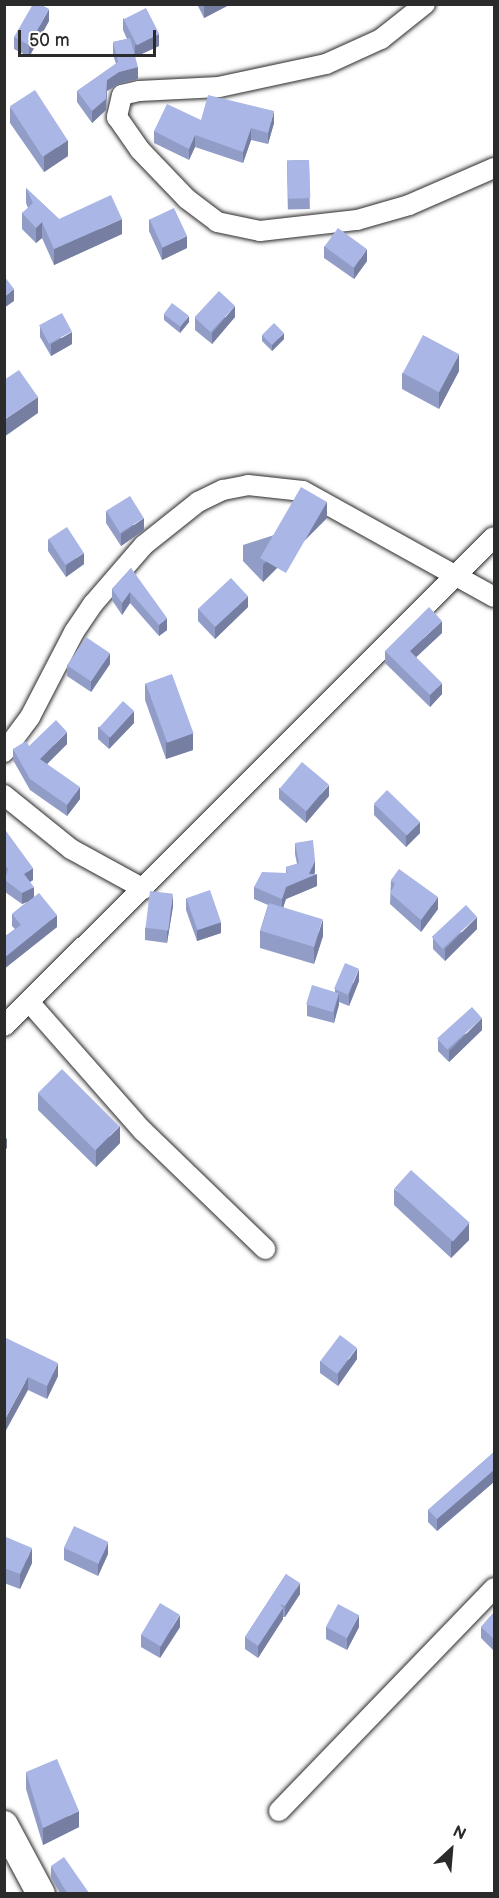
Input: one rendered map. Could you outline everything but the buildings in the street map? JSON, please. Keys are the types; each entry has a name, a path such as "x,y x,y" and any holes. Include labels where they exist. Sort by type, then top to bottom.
{"main road":[{"path":"4,1825 41,1893"}],"street":[{"path":"425,4 381,39 326,64 219,87 139,91 122,96 117,117 140,150 187,199 217,222 260,231 357,220 410,205 495,168"},
{"path":"4,752 30,717 74,633 93,604 144,545 198,502 223,490 258,485 303,491 456,572 495,597"},
{"path":"4,1026 144,889 456,572 495,537"},
{"path":"4,795 71,849 144,889"},
{"path":"30,1003 143,1131 265,1249"},
{"path":"279,1811 495,1588"}]}
